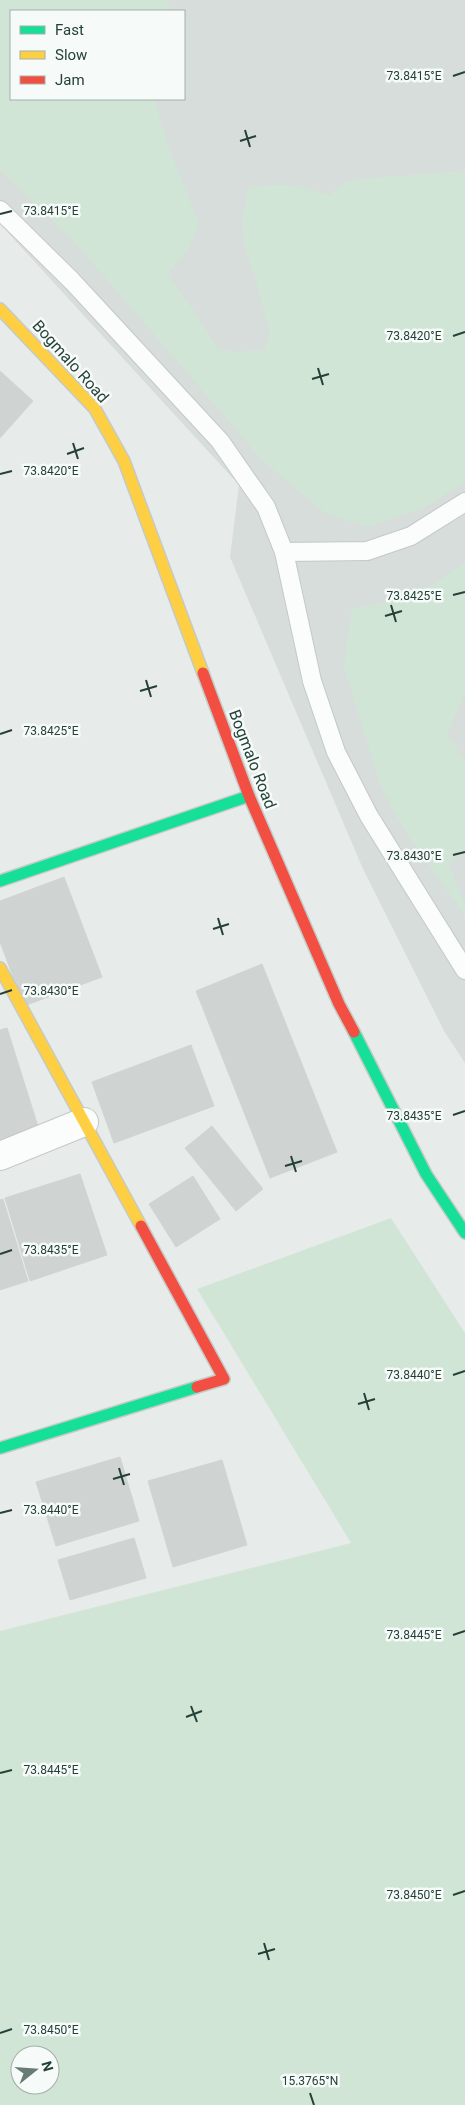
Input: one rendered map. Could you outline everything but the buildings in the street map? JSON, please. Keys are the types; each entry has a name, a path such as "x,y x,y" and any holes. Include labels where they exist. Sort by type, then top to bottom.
{"street":[{"name":"Bogmalo Road","path":"0,309 95,409 124,461 249,796 339,1004 426,1174 465,1233"},
{"path":"0,881 249,796"},
{"path":"0,968 224,1379 0,1448"},
{"path":"0,1156 84,1122"}],"lane":[{"path":"0,210 72,281 220,441 266,507 284,552 312,681 336,752 370,816 465,970"},
{"path":"284,552 367,551 410,536 465,502"}],"shaded area":[{"path":"0,0 465,0 465,1063 444,1031 363,869 230,557 239,485 0,224"}],"green space":[{"path":"0,0 169,0 167,10 10,10 10,100 154,100 170,152 199,223 187,251 167,274 218,349 238,352 264,350 270,334 256,280 244,245 242,218 248,189 271,185 289,185 329,195 344,184 360,179 465,171 465,482 423,508 367,527 324,512 264,462 73,240 0,170"},
{"path":"465,563 465,694 447,734 465,761 465,848 449,865 465,904 465,916 405,831 381,787 344,667 352,609 416,595"},
{"path":"391,1218 465,1333 465,2105 0,2105 0,1631 351,1543 197,1289"}],"traffic: fast":[{"path":"0,881 249,796"},
{"path":"354,1032 426,1174 465,1233"},
{"path":"0,1448 197,1387"}],"traffic: slow":[{"path":"0,309 95,409 124,461 203,673"},
{"path":"0,968 141,1226"}],"traffic: jam":[{"path":"203,673 249,796 339,1004 354,1032"},
{"path":"141,1226 224,1379 197,1387"}]}
